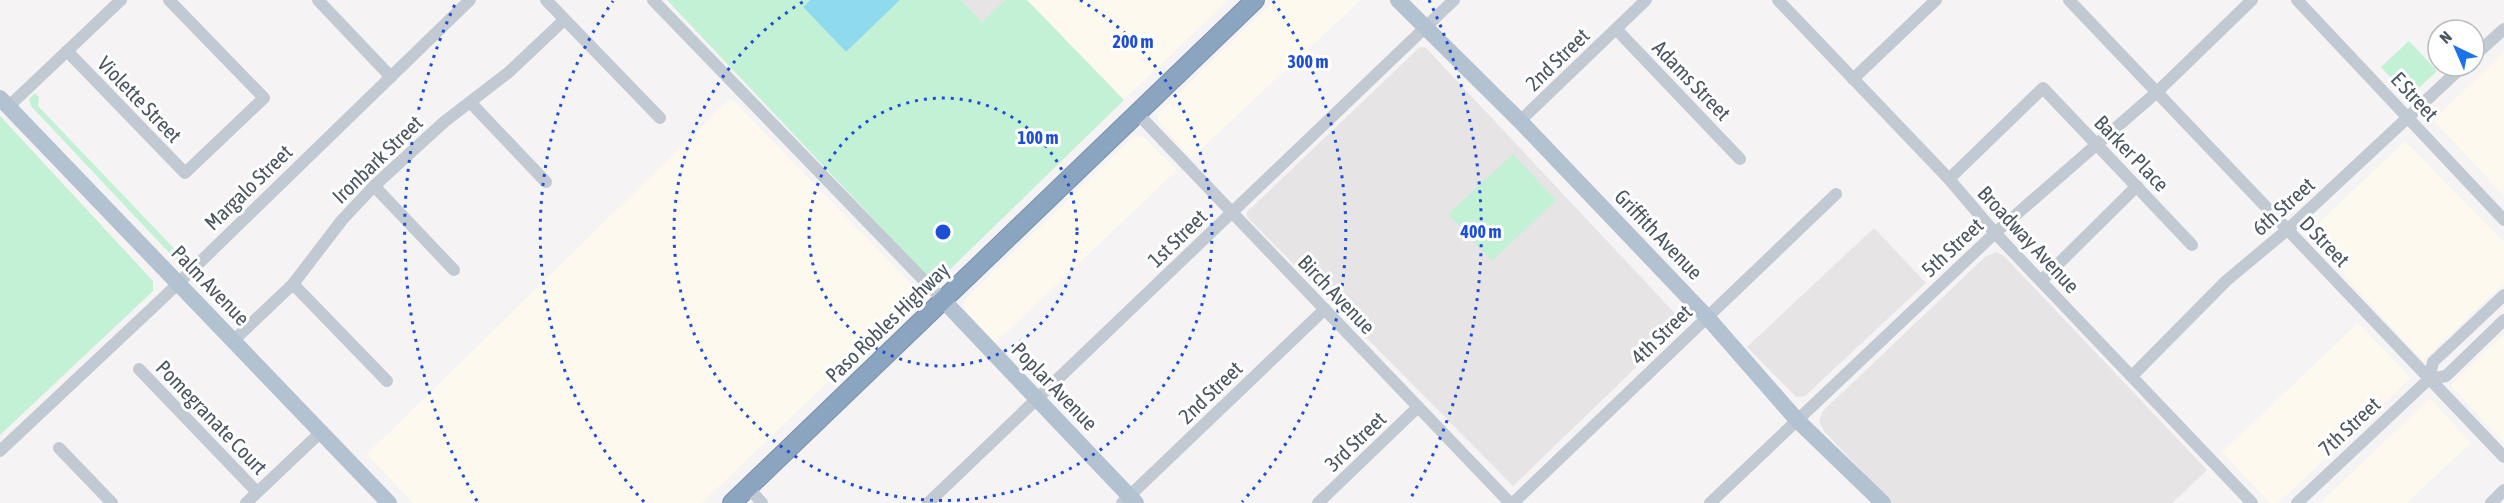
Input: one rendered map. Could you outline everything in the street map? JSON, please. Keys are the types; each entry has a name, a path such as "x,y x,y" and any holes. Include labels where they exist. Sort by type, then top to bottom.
{"highway":[{"name":"Paso Robles Highway","path":"732,503 1255,0"}],"main road":[{"name":"Griffith Avenue","path":"1398,0 1520,121 1707,317 1797,420 1883,503"},
{"name":"Palm Avenue","path":"4,103 389,503"},
{"name":"Poplar Avenue","path":"943,300 1129,501"}],"street":[{"path":"4,103 68,51 121,0"},
{"name":"Violette Street","path":"68,51 185,174 264,98 169,0"},
{"path":"318,0 391,76"},
{"name":"Margalo Street","path":"0,452 470,0"},
{"path":"546,0 660,118"},
{"path":"653,0 943,300"},
{"name":"1st Street","path":"928,503 1454,0"},
{"name":"2nd Street","path":"1520,121 1646,0"},
{"name":"Broadway Avenue","path":"1778,0 1948,179 1995,233 2252,503"},
{"path":"1853,79 1936,0"},
{"name":"D Street","path":"2069,0 2504,457"},
{"name":"5th Street","path":"1710,503 1995,233 2157,92 2252,0"},
{"name":"E Street","path":"2297,0 2504,220"},
{"name":"Ironbark Street","path":"233,340 293,284 342,220 374,186 417,145 509,72 564,20"},
{"path":"2486,45 2504,28"},
{"name":"Adams Street","path":"1616,29 1740,159"},
{"name":"6th Street","path":"2132,376 2226,280 2287,230 2450,78"},
{"name":"Barker Place","path":"1948,179 2043,88 2192,245"},
{"path":"470,102 546,182"},
{"name":"Birch Avenue","path":"1137,113 1512,503"},
{"path":"374,186 454,270"},
{"path":"2041,281 2137,186"},
{"name":"4th Street","path":"1512,503 1836,194"},
{"path":"293,284 387,381"},
{"name":"7th Street","path":"2429,379 2433,362 2504,295"},
{"name":"2nd Street","path":"1129,501 1325,309"},
{"name":"7th Street","path":"2297,503 2429,379 2446,376 2504,320"},
{"name":"Pomegranate Court","path":"139,369 257,492"},
{"name":"3rd Street","path":"1318,503 1418,407"},
{"path":"246,503 321,432"},
{"path":"59,447 112,503"},
{"path":"748,488 762,503"},
{"path":"2490,503 2504,490"}],"shaded area":[{"path":"961,0 1005,0 982,22"},
{"path":"1027,0 1228,0 1124,100"},
{"path":"1275,0 1361,0 1191,158 1158,121 1157,114"},
{"path":"1420,47 1426,48 1683,322 1513,486 1247,217 1247,212"},
{"path":"2504,52 2504,196 2433,120 2477,78 2486,78 2486,69"},
{"path":"731,98 912,285 912,301 702,503 413,503 367,454"},
{"path":"1142,136 1177,170 995,343 966,311 963,305 967,297 1132,138"},
{"path":"2405,141 2504,242 2504,283 2423,361 2306,235"},
{"path":"1874,228 1926,283 1805,396 1796,397 1747,347"},
{"path":"1996,252 2004,256 2207,470 2172,503 1892,503 1824,431 1819,421 1823,411 1985,257"},
{"path":"2358,323 2411,378 2278,503 2270,503 2222,452"},
{"path":"2504,334 2504,443 2450,385"},
{"path":"2430,398 2471,443 2407,503 2320,503"}],"green space":[{"path":"667,0 810,0 803,7 846,52 900,0 961,0 982,22 1005,0 1027,0 1124,100 935,284"},
{"path":"2409,41 2426,59 2426,78 2429,78 2409,97 2381,67"},
{"path":"35,93 39,97 38,106 185,260 175,259 31,106 29,99"},
{"path":"0,116 153,281 153,291 0,435"},
{"path":"1513,154 1556,200 1492,261 1448,214"}],"water":[{"path":"810,0 900,0 846,52 803,7"}]}
